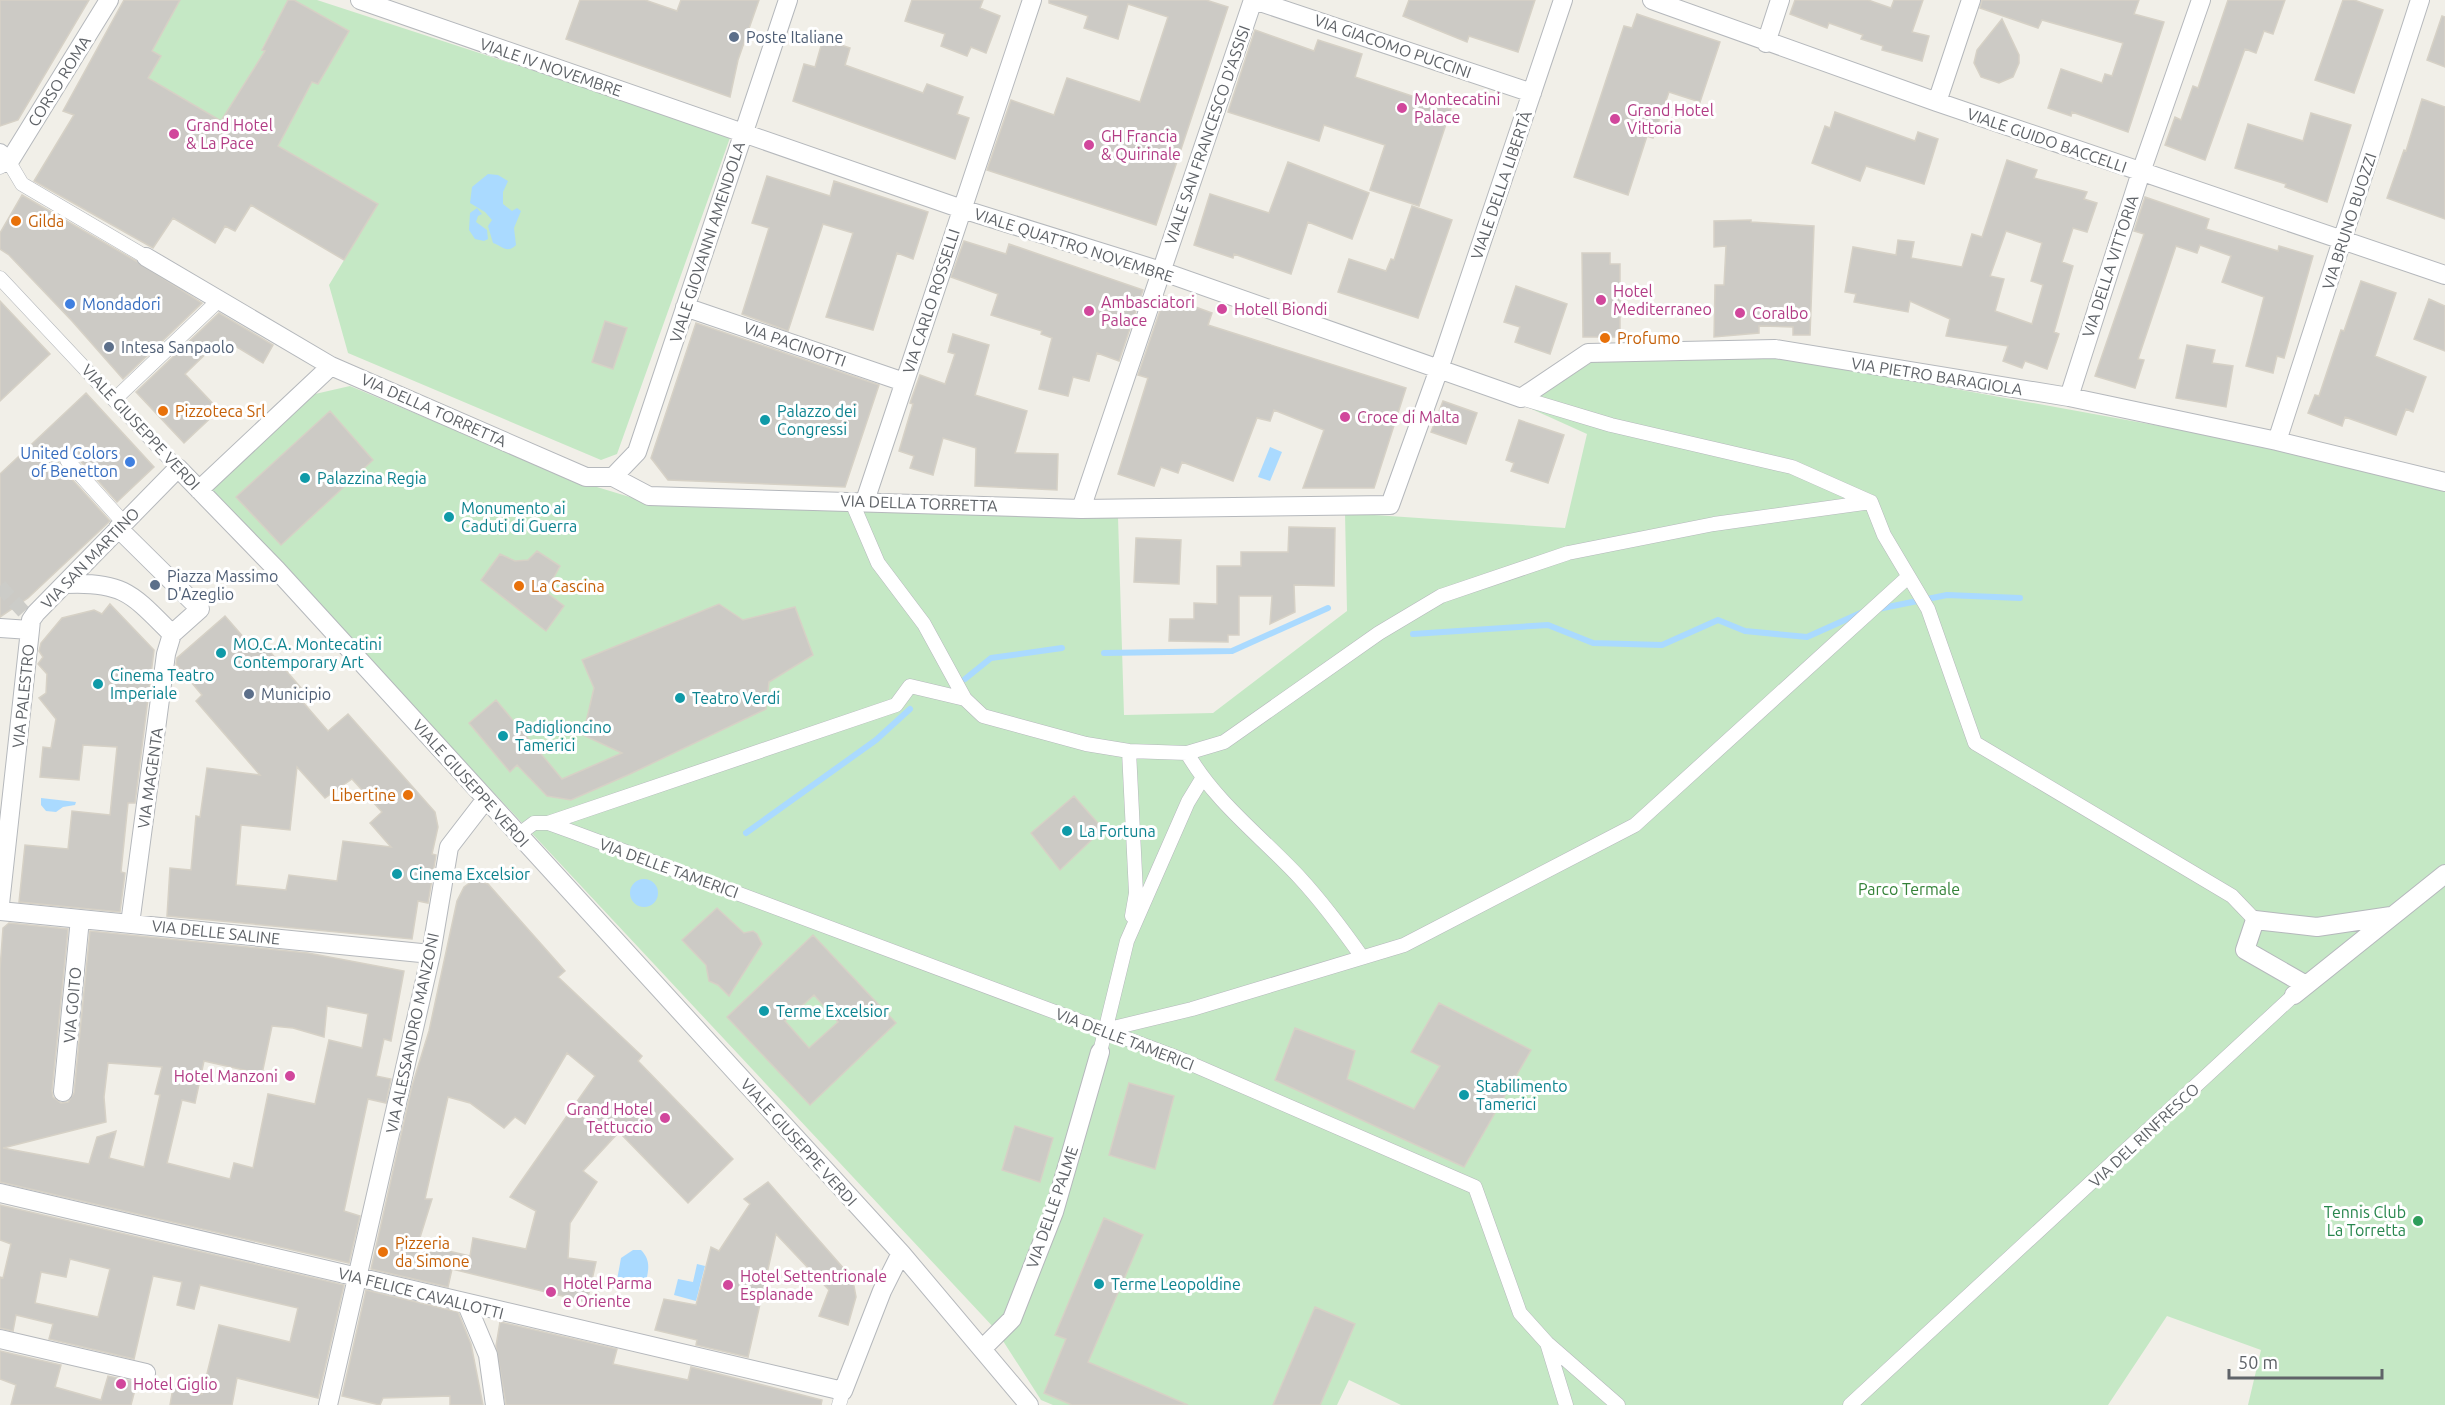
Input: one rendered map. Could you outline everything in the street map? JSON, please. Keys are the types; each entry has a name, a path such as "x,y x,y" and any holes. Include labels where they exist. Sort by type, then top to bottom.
{"street":[{"name":"CORSO ROMA","path":"3,160 109,0"},
{"name":"VIALE IV NOVEMBRE","path":"360,0 743,134"},
{"name":"VIALE GIOVANNI AMENDOLA","path":"613,477 637,452 788,0"},
{"name":"VIA CARLO ROSSELLI","path":"858,500 904,382 1032,0"},
{"name":"VIA GIACOMO PUCCINI","path":"1254,0 1532,93"},
{"name":"VIALE SAN FRANCESCO D'ASSISI","path":"1081,509 1254,0"},
{"name":"VIALE DELLA LIBERTÀ","path":"1439,369 1563,0"},
{"name":"VIALE GUIDO BACCELLI","path":"1652,0 1766,43 2445,275"},
{"path":"1766,43 1780,0"},
{"path":"1937,102 1971,0"},
{"name":"VIA DELLA VITTORIA","path":"2069,397 2141,172 2201,0"},
{"name":"VIA BRUNO BUOZZI","path":"2277,441 2420,0"},
{"name":"VIALE QUATTRO NOVEMBRE","path":"743,134 962,209 1161,271 1439,369"},
{"name":"VIA DELLA TORRETTA","path":"3,160 22,184 331,366 586,477 613,477 649,496 858,500 1081,509 1390,505 1439,369"},
{"name":"VIALE GIUSEPPE VERDI","path":"0,278 277,570 901,1253 1029,1405"},
{"path":"115,399 219,300"},
{"name":"VIA PACINOTTI","path":"685,307 904,382"},
{"name":"VIA PIETRO BARAGIOLA","path":"1521,398 1588,353 1775,349 2069,397 2277,441 2445,482"},
{"path":"199,490 331,366"},
{"path":"1439,369 1521,398 1611,425 1792,467 1870,502 1884,535 1928,609 1975,743 2232,896 2255,920 2317,927 2391,916"},
{"path":"65,584 108,586 132,594 172,634 200,609 120,525 67,460"},
{"name":"VIA SAN MARTINO","path":"30,630 31,620 120,525 178,468"},
{"path":"858,500 878,562 924,624 965,699 983,716 1086,744 1129,751 1187,753 1224,742 1380,633 1441,596 1568,553 1714,524 1870,502"},
{"path":"1105,1030 1192,1009 1404,945 1635,825 1908,577"},
{"path":"0,628 30,630"},
{"name":"VIA PALESTRO","path":"0,904 30,630"},
{"name":"VIA MAGENTA","path":"130,924 166,654 172,634"},
{"path":"518,835 534,823 548,823 896,705 910,686 965,699"},
{"path":"1100,1052 1127,941 1136,893 1129,751"},
{"path":"1187,753 1202,779 1300,878 1342,927 1362,957"},
{"path":"1127,941 1188,801 1202,779"},
{"name":"VIA ALESSANDRO MANZONI","path":"328,1405 431,954 449,847 486,799"},
{"name":"VIA DELLE TAMERICI","path":"548,823 1173,1056 1475,1187 1520,1312 1547,1343 1618,1405"},
{"name":"VIA DEL RINFRESCO","path":"1850,1405 2300,990 2445,874"},
{"name":"VIA DELLE SALINE","path":"0,911 431,954"},
{"name":"VIA GOITO","path":"63,1092 80,919"},
{"path":"2255,920 2245,950 2300,990"},
{"name":"VIA DELLE PALME","path":"982,1349 1012,1319 1054,1212 1100,1052"},
{"name":"VIA FELICE CAVALLOTTI","path":"0,1193 358,1278 841,1398"},
{"path":"841,1398 882,1291 901,1253"},
{"path":"466,1305 488,1355 495,1405"},
{"path":"0,1339 146,1373"},
{"path":"1547,1343 1566,1405"}],"green space":[{"path":"180,0 288,0 262,49 265,51 221,121 148,78 161,56 152,51"},
{"path":"294,0 317,0 731,135 617,454 601,460 348,353 329,285 378,204 278,146 312,82 318,84 349,31"},
{"name":"Parco Termale","path":"1774,356 2231,439 2445,488 2445,1405 2248,1405 2261,1350 2167,1316 2108,1405 1401,1405 1349,1380 1337,1405 1053,1405 1041,1400 996,1330 210,489 315,394 350,386 577,481 653,504 1118,517 1124,715 1213,713 1347,611 1345,513 1565,528 1587,434 1525,406 1595,360"}],"water":[{"path":"488,174 498,175 508,181 503,192 503,204 512,211 517,208 521,211 514,228 516,245 510,249 504,249 493,243 488,226 492,220 485,212 470,203 472,187"},
{"path":"477,208 482,214 478,216 476,222 487,230 488,239 484,241 475,239 469,230 470,213"},
{"path":"1270,447 1282,452 1270,481 1258,477"},
{"path":"41,798 76,802 75,805 63,807 56,812 46,811 41,805"},
{"path":"644,879 654,883 658,893 654,903 644,907 634,903 630,893 634,883"},
{"path":"633,1250 641,1250 647,1258 645,1286 617,1280 621,1258"},
{"path":"697,1264 705,1266 696,1301 674,1295 678,1279 693,1282"}],"building":[{"path":"0,0 89,0 18,120 0,126"},
{"name":"Grand Hotel & La Pace","path":"124,0 180,0 152,51 161,56 148,78 221,121 265,51 262,50 288,0 294,0 349,31 318,84 312,82 278,146 378,204 344,260 251,205 235,231 225,226 215,243 173,218 153,248 34,181 74,115 63,111"},
{"path":"580,0 645,0 677,11 681,0 759,0 738,60 730,97 566,39"},
{"path":"912,0 983,0 980,8 1000,16 986,53 971,47 967,56 941,46 945,34 905,21"},
{"path":"1049,0 1206,0 1228,7 1156,225 987,170 1011,100 1054,115 1067,78 1140,102 1168,17 1128,4 1118,39 1084,28 1088,16 1049,3"},
{"path":"1409,0 1535,0 1518,52 1469,36 1467,42 1403,16"},
{"path":"1795,0 1868,0 1891,8 1894,0 1923,0 1912,32 1929,36 1922,61 1882,50 1883,46 1861,39 1863,35 1829,23 1827,28 1790,14"},
{"path":"1982,0 2139,0 2134,14 2164,22 2128,132 2072,112 2071,116 2048,108 2061,69 2102,83 2105,74 2112,76 2123,43 2042,20 2038,28 1980,8"},
{"path":"2228,0 2285,0 2273,34 2264,31 2256,53 2245,49 2205,160 2165,145 2175,117 2181,120 2193,86 2198,88"},
{"path":"2343,0 2354,0 2383,10 2354,93 2315,80"},
{"path":"1637,14 1720,42 1700,102 1669,92 1653,138 1647,136 1628,195 1574,177 1624,26 1632,28"},
{"path":"2442,16 2445,17 2445,67 2427,60"},
{"path":"2002,19 2019,55 2019,63 2013,77 1999,83 1981,77 1974,63 1977,50"},
{"path":"1255,30 1314,51 1318,40 1362,54 1355,77 1451,109 1419,206 1370,190 1385,145 1324,125 1319,141 1228,112"},
{"path":"823,39 850,48 845,65 923,93 927,84 963,97 957,114 969,118 955,159 793,101 804,64 815,67"},
{"path":"2422,99 2445,107 2445,219 2387,198 2404,150 2406,151"},
{"path":"1835,112 1915,141 1918,132 1938,139 1924,184 1866,166 1860,181 1812,163 1825,126 1830,128"},
{"path":"2311,113 2351,125 2327,202 2285,187 2286,184 2235,168 2248,124 2303,141"},
{"path":"2007,160 2037,170 2034,178 2087,192 2084,199 2097,203 2087,232 2073,228 2062,262 2073,266 2054,332 2059,334 2047,369 2025,361 2022,368 2003,361 2008,346 1946,336 1950,319 1910,301 1908,312 1854,302 1856,294 1845,292 1853,247 1896,255 1898,240 1914,242 1911,258 1962,267 1972,234 1982,237","holes":["2006,231 2042,243 2031,281 2043,285 2032,324 1995,311 2004,279 1990,276"]},
{"path":"1288,162 1369,193 1352,239 1308,222 1291,274 1234,254 1233,258 1194,245 1210,194 1269,213"},
{"path":"767,176 830,196 834,181 928,212 913,259 897,253 873,330 826,317 853,233 823,224 788,331 742,314 769,228 752,223"},
{"path":"22,195 136,261 202,303 123,379 72,321 9,255 0,249 0,233"},
{"path":"2145,197 2209,219 2206,229 2278,251 2279,246 2313,256 2284,358 2277,356 2273,373 2246,366 2264,297 2222,282 2231,256 2200,245 2197,253 2176,246 2138,359 2144,360 2135,388 2095,376 2144,234 2134,231"},
{"path":"1412,206 1452,220 1418,318 1338,292 1349,259 1386,271 1391,259 1394,260"},
{"path":"1751,220 1751,222 1814,226 1810,335 1793,335 1793,327 1759,326 1759,333 1714,337 1715,285 1724,285 1726,246 1714,247 1714,221"},
{"path":"964,241 1006,254 1009,244 1143,290 1119,361 1097,353 1089,381 1073,377 1068,396 1039,389 1052,338 1041,334 1042,331 991,315 998,294 951,277"},
{"name":"Hotel Mediterraneo","path":"1582,253 1610,253 1610,264 1620,264 1620,337 1583,337"},
{"path":"2361,281 2396,293 2375,356 2426,377 2413,412 2406,409 2396,435 2345,417 2342,426 2308,413 2315,395 2319,396 2341,330 2344,331"},
{"path":"1516,286 1567,304 1550,354 1515,342 1520,327 1504,322"},
{"path":"1165,296 1212,313 1208,325 1406,388 1374,488 1303,488 1324,430 1274,410 1270,421 1257,418 1233,481 1182,462 1178,473 1161,467 1154,486 1118,474 1148,378 1138,375"},
{"path":"2429,299 2445,306 2445,351 2414,339"},
{"path":"0,301 50,354 0,401"},
{"path":"219,313 273,345 263,363 222,338 185,374 219,410 184,443 136,392"},
{"path":"605,321 627,328 613,369 592,362"},
{"name":"Palazzo dei Congressi","path":"696,323 879,385 845,487 668,480 651,458"},
{"path":"953,334 989,345 975,395 1027,411 1015,453 1058,454 1057,490 975,486 976,448 943,438 933,475 910,468 914,456 899,451 913,404 910,403 920,375 945,384 955,354 948,352"},
{"path":"2187,345 2215,350 2212,363 2233,366 2226,407 2176,398"},
{"path":"86,393 154,467 117,502 74,454 66,451 61,454 58,461 60,466 110,521 28,598 0,617 0,474"},
{"path":"1443,401 1477,413 1466,444 1431,432"},
{"name":"Palazzina Regia","path":"330,411 373,460 281,545 236,497"},
{"path":"1519,420 1564,435 1548,483 1511,471 1514,463 1506,460"},
{"path":"1289,527 1335,528 1334,586 1294,585 1295,612 1270,624 1272,596 1239,596 1239,635 1228,635 1228,642 1169,641 1170,619 1194,619 1194,603 1217,604 1217,566 1241,566 1241,552 1288,552"},
{"path":"1136,538 1181,540 1179,584 1134,582"},
{"name":"La Cascina","path":"537,551 560,566 546,592 564,606 546,631 481,580 500,554 515,561 528,560"},
{"path":"110,604 154,650 135,803 128,803 121,872 125,873 120,912 19,902 25,845 68,849 72,811 110,815 117,747 83,745 79,780 40,777 43,747 51,748 56,719 39,698 46,693 47,674 38,664 43,657 39,651 41,643 62,618 94,610 102,614"},
{"name":"Teatro Verdi","path":"719,604 743,620 795,607 813,655 769,682 766,709 630,774 571,800 547,796 517,765 510,772 469,723 496,700 562,779 622,753 583,735 594,688 582,660"},
{"path":"225,616 252,647 260,640 301,688 295,693 328,731 348,714 435,812 438,827 432,854 436,855 428,903 418,901 412,939 167,916 170,868 191,870 196,816 200,817 207,768 260,775 196,701 202,695 176,664 177,658","holes":["297,767 325,798 352,779 382,812 370,823 391,847 343,841 337,881 289,875 286,890 236,885 241,825 290,830"]},
{"name":"La Fortuna","path":"1074,796 1103,829 1060,870 1031,833"},
{"path":"480,881 488,884 565,971 558,977 642,1056 638,1061 733,1159 688,1203 619,1132 583,1171 597,1182 570,1223 568,1258 596,1262 587,1302 452,1269 448,1287 371,1269 412,1086 429,1031 457,901 464,887 471,882","holes":["567,1053 595,1076 510,1197 536,1211 526,1249 473,1238 470,1256 418,1244 432,1199 425,1199 448,1097 470,1103 504,1128 515,1117 525,1124"]},
{"path":"717,908 744,933 753,931 757,934 762,944 729,996 718,985 709,981 706,965 682,940"},
{"path":"9,923 68,929 52,1091 53,1097 61,1103 68,1102 74,1093 90,931 308,953 404,971 391,1041 384,1039 376,1076 391,1079 386,1103 368,1099 344,1211 360,1216 349,1263 0,1182 0,969 3,928","holes":["327,1006 368,1014 362,1048 329,1040 315,1104 268,1094 253,1168 234,1163 230,1179 167,1163 182,1100 195,1103 204,1061 262,1074 272,1026 293,1028 324,1037","108,1063 162,1067 155,1094 160,1095 144,1167 109,1158 116,1131 97,1137 89,1164 3,1148 106,1122 104,1097"]},
{"name":"Terme Excelsior","path":"813,935 896,1023 810,1105 727,1017","holes":["814,995 838,1022 809,1048 785,1021"]},
{"name":"Stabilimento Tamerici","path":"1439,1003 1531,1050 1464,1167 1275,1080 1295,1028 1355,1051 1347,1079 1414,1109 1440,1066 1411,1052"},
{"path":"1129,1083 1174,1096 1155,1169 1109,1155"},
{"path":"1015,1126 1053,1138 1040,1182 1002,1170"},
{"path":"768,1182 845,1270 854,1286 856,1297 848,1325 819,1316 829,1290 776,1234 748,1357 696,1345 697,1340 655,1330 664,1299 696,1305 711,1247 719,1251 750,1204 744,1199"},
{"path":"0,1205 344,1285 318,1398 237,1378 232,1405 170,1405 173,1388 202,1394 219,1325 290,1342 298,1308 200,1285 194,1309 177,1305 182,1282 153,1276 134,1359 49,1339 53,1324 16,1315 13,1331 0,1328 0,1277 3,1278 11,1244 0,1240","holes":["70,1259 110,1269 98,1317 35,1303 41,1272 66,1277"]},
{"name":"Terme Leopoldine","path":"1104,1218 1143,1235 1088,1362 1188,1405 1072,1405 1044,1393 1066,1339 1055,1335"},
{"path":"366,1290 458,1312 471,1344 483,1405 450,1405 450,1396 383,1398 380,1405 342,1396"},
{"path":"1315,1307 1355,1324 1320,1405 1273,1405"},
{"path":"500,1322 617,1349 613,1364 688,1380 691,1367 822,1400 821,1405 506,1405 496,1346"},
{"path":"0,1351 61,1365 55,1387 101,1400 108,1376 137,1382 131,1405 11,1405 16,1385 0,1379"}],"waterway":[{"path":"1878,609 1947,595 2020,598"},
{"path":"1104,653 1232,651 1328,608"},
{"path":"1413,634 1548,625 1593,643 1662,645 1718,620 1745,631 1807,637 1865,611"},
{"path":"965,679 991,658 1062,648"},
{"path":"746,833 876,740 910,709"}],"tunnel":[{"path":"0,586 31,620"}],"place":[{"name":"Poste Italiane","path":"734,37"},
{"name":"Montecatini Palace","path":"1402,108"},
{"name":"Grand Hotel Vittoria","path":"1615,119"},
{"name":"Grand Hotel & La Pace","path":"174,134"},
{"name":"GH Francia & Quirinale","path":"1089,145"},
{"name":"Gilda","path":"16,221"},
{"name":"Hotel Mediterraneo","path":"1601,300"},
{"name":"Mondadori","path":"70,304"},
{"name":"Hotell Biondi","path":"1222,309"},
{"name":"Ambasciatori Palace","path":"1089,311"},
{"name":"Coralbo","path":"1740,313"},
{"name":"Profumo","path":"1605,338"},
{"name":"Intesa Sanpaolo","path":"109,347"},
{"name":"Pizzoteca Srl","path":"163,411"},
{"name":"Croce di Malta","path":"1345,417"},
{"name":"Palazzo dei Congressi","path":"765,420"},
{"name":"United Colors of Benetton","path":"130,462"},
{"name":"Palazzina Regia","path":"305,478"},
{"name":"Monumento ai Caduti di Guerra","path":"449,517"},
{"name":"Piazza Massimo D'Azeglio","path":"155,585"},
{"name":"La Cascina","path":"519,586"},
{"name":"MO.C.A. Montecatini Contemporary Art","path":"221,653"},
{"name":"Cinema Teatro Imperiale","path":"98,684"},
{"name":"Municipio","path":"249,694"},
{"name":"Teatro Verdi","path":"680,698"},
{"name":"Padiglioncino Tamerici","path":"503,736"},
{"name":"Libertine","path":"408,795"},
{"name":"La Fortuna","path":"1067,831"},
{"name":"Cinema Excelsior","path":"397,874"},
{"name":"Terme Excelsior","path":"764,1011"},
{"name":"Hotel Manzoni","path":"290,1076"},
{"name":"Stabilimento Tamerici","path":"1464,1095"},
{"name":"Grand Hotel Tettuccio","path":"665,1118"},
{"name":"Tennis Club La Torretta","path":"2418,1221"},
{"name":"Pizzeria da Simone","path":"383,1252"},
{"name":"Terme Leopoldine","path":"1099,1284"},
{"name":"Hotel Settentrionale Esplanade","path":"728,1285"},
{"name":"Hotel Parma e Oriente","path":"551,1292"},
{"name":"Hotel Giglio","path":"121,1384"}]}
